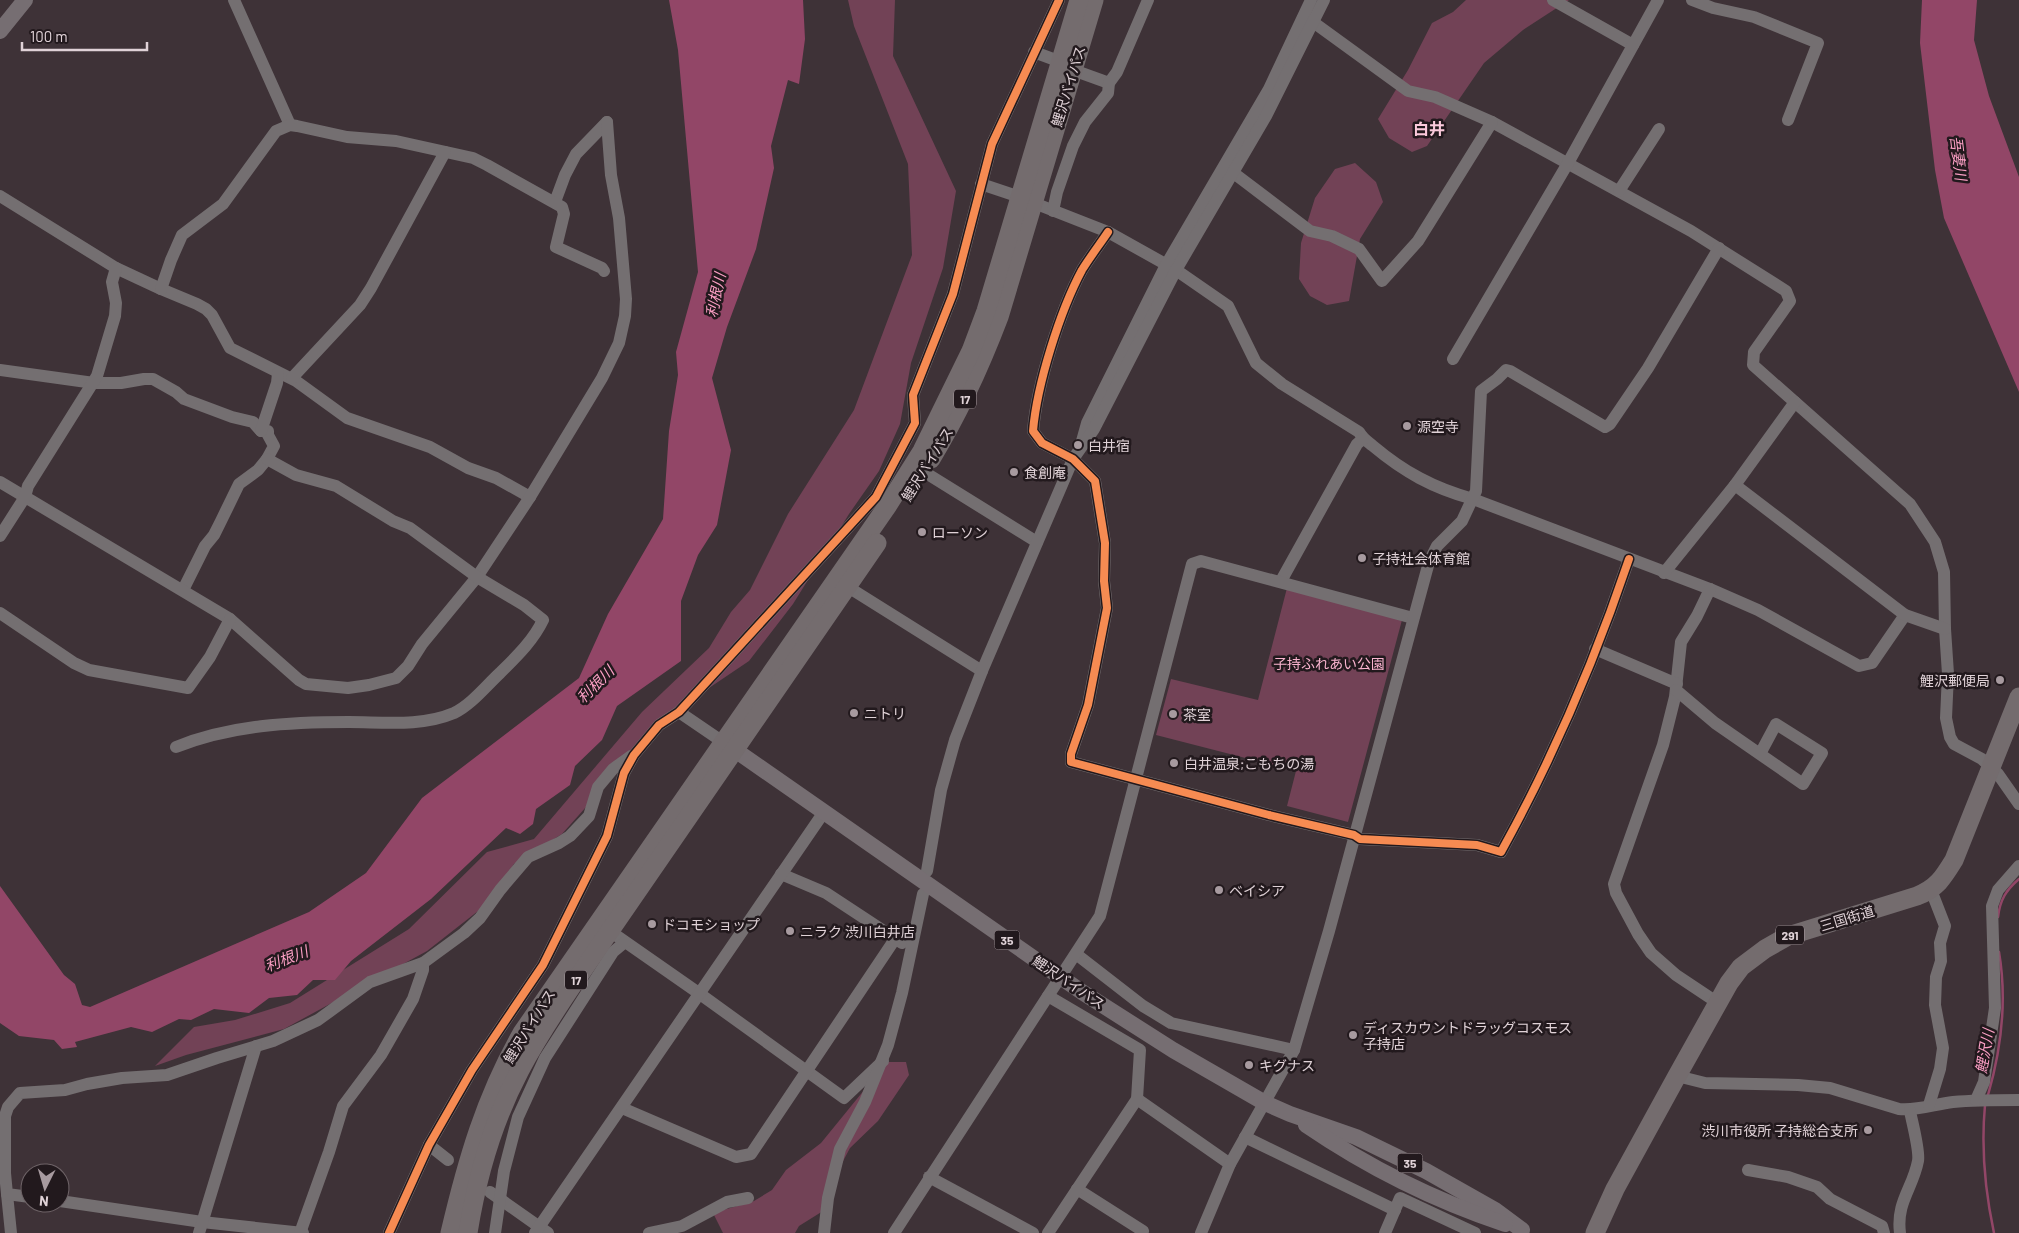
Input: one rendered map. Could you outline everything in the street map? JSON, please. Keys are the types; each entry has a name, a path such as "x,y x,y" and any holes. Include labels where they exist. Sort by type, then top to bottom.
{"highway":[{"name":"鯉沢バイパス","path":"1067,66 1079,0"},
{"name":"鯉沢バイパス","path":"729,746 848,587 918,468 934,427 970,351 986,311 1027,200 1067,66 1094,0"},
{"name":"鯉沢バイパス","path":"468,1233 473,1201 482,1167 505,1101 537,1040 611,932 729,746 888,505 918,468"},
{"name":"三国街道","path":"1595,1233 1615,1188 1718,1003 1741,967 1765,948 1788,936 1905,900 1931,890 1944,878 1954,860 2019,697"},
{"name":"鯉沢バイパス","path":"450,1233 466,1163 504,1064 522,1033 611,932"}],"main road":[{"path":"0,31 24,0"},
{"name":"鯉沢バイパス","path":"729,746 1082,992 1173,1050 1265,1103 1290,1114 1356,1137 1426,1171 1495,1210 1526,1232"}],"street":[{"path":"234,0 290,125"},
{"path":"389,1233 429,1145 472,1070 543,965 607,836 624,773 634,755 659,725 679,712 876,497 915,423 912,395 953,294 992,144 1059,0"},
{"path":"1053,211 1057,192 1073,146 1085,122 1108,94 1109,83 1117,72 1148,0"},
{"path":"1308,20 1311,0"},
{"path":"927,871 941,790 956,740 982,671 1077,454 1094,428 1170,267 1229,168 1266,116 1308,20 1324,0"},
{"path":"1553,0 1633,45"},
{"path":"1452,359 1568,163 1658,0"},
{"path":"1692,0 1713,8 1754,18 1818,43 1788,120"},
{"path":"1308,20 1408,91 1435,97 1492,122 1719,248 1786,291 1790,301 1754,352 1753,365 1910,504 1935,542 1944,572 1944,629 1948,674 1946,718 1950,737 1954,744 1982,759 1998,774 2019,804"},
{"path":"1034,52 1109,83"},
{"path":"0,482 230,619 299,680 306,684 348,688 396,678 408,666 422,644 477,577 530,497 602,378 619,343 625,316 626,299 619,218 610,175 606,122 576,154 555,202"},
{"path":"1229,168 1310,232 1332,236 1359,249 1382,281 1418,241 1492,122"},
{"path":"161,289 182,235 222,204 276,131 290,125 347,137 396,141 473,158 555,202 564,210 556,247 602,268 604,271"},
{"path":"1619,191 1659,129"},
{"path":"292,378 360,305 445,152"},
{"path":"981,184 1108,232 1170,267 1228,306 1256,363 1282,384 1359,432 1363,439 1389,461 1414,476 1455,494 1710,589 1758,610 1859,666 1872,664 1905,615"},
{"path":"0,196 116,268 206,309 212,315 230,348 278,373 292,378 347,418 430,447 468,468 496,478 530,497"},
{"path":"1108,232 1083,269 1069,298 1046,367 1034,419 1034,431 1037,438 1042,443 1077,454 1095,481 1105,543 1104,581 1107,608 1088,705 1071,754 1071,762 1134,780 1354,835 1360,839 1477,845 1501,852 1527,803 1577,698 1629,559"},
{"path":"1201,1233 1230,1164 1294,1050 1327,940 1429,562 1437,546 1462,522 1476,491 1481,391 1506,370 1510,371 1605,427 1610,424 1648,368 1719,248"},
{"path":"0,536 25,497 28,486 94,383 115,316 116,303 112,282 116,268"},
{"path":"0,370 94,383 121,384 153,379 176,392 184,399 232,418 253,422 261,431 268,431 268,436 274,446 258,470 239,484 214,535 205,546 183,590"},
{"path":"261,431 277,383 278,373"},
{"path":"1664,573 1735,485 1795,402"},
{"path":"1281,582 1357,444 1363,439"},
{"path":"176,747 200,737 228,731 286,724 399,723 428,720 456,712 466,705 530,642 543,620 524,605 477,577 410,528 393,521 336,486 296,475 267,459"},
{"path":"918,468 1037,542"},
{"path":"1735,485 1905,615 1944,629"},
{"path":"894,1233 1100,916 1192,564 1201,561 1413,618"},
{"path":"848,587 982,671"},
{"path":"1710,589 1697,616 1681,642 1676,687 1663,745 1614,884 1616,893 1638,934 1651,953 1676,975 1718,1003"},
{"path":"0,613 74,663 89,670 188,688 210,657 230,619"},
{"path":"1595,650 1676,687 1715,723 1760,754 1804,784 1822,753 1776,724 1760,754"},
{"path":"679,712 729,746"},
{"path":"11,1233 5,1173 5,1116 8,1107 20,1093 65,1090 122,1078 167,1075 273,1042 318,1020 370,982 423,963 464,933 480,918 500,890 528,857 570,836 589,816 598,787 613,768 634,755"},
{"path":"495,1195 541,1231 622,1108 824,812"},
{"path":"1979,1100 1984,1082 1995,1008 1992,906 1998,890 2019,866"},
{"path":"781,874 826,893 912,949"},
{"path":"1929,1105 1940,1069 1943,1048 1935,1006 1936,977 1941,961 1940,943 1945,926 1931,890"},
{"path":"824,1233 828,1198 840,1149 865,1102 882,1061 902,993 923,894"},
{"path":"611,932 844,1098 882,1061"},
{"path":"495,1233 495,1195 518,1117 546,1058 613,952 611,932"},
{"path":"622,1108 736,1157 751,1154 895,939"},
{"path":"1075,955 1143,1006 1171,1023 1294,1050"},
{"path":"70,1203 200,1227 301,1233 343,1106 380,1055 413,999 423,970 423,963"},
{"path":"1048,1233 1137,1099 1140,1050 1050,994"},
{"path":"200,1227 256,1046"},
{"path":"1677,1076 1705,1083 1798,1084 1830,1088 1899,1109 1910,1110 1929,1105 1979,1100 2019,1100"},
{"path":"1137,1099 1230,1164"},
{"path":"1900,1233 1899,1223 1904,1196 1918,1159 1910,1110"},
{"path":"1245,1137 1395,1210"},
{"path":"429,1145 448,1160"},
{"path":"1748,1170 1788,1176 1817,1187 1830,1199 1882,1226 1884,1233"},
{"path":"929,1177 1033,1233"},
{"path":"1077,1189 1143,1231"},
{"path":"7,1194 20,1196"},
{"path":"649,1233 682,1226 727,1202 748,1198"},
{"path":"1386,1233 1400,1198 1475,1233"}],"green space":[{"path":"848,0 895,0 893,56 956,191 943,268 911,363 900,424 879,471 849,514 793,604 749,661 659,725 562,834 514,864 487,904 427,951 284,1029 186,1055 155,1066 194,1027 235,1020 290,1003 409,929 487,852 534,839 642,712 709,648 731,612 750,590 788,514 854,410 912,255 908,164 854,26"},
{"path":"1466,0 1569,0 1523,30 1484,63 1427,146 1412,152 1389,138 1378,119 1408,70 1432,23 1453,12"},
{"path":"1355,163 1376,182 1383,202 1360,239 1349,301 1327,305 1310,296 1299,279 1301,243 1315,198 1335,169"},
{"name":"子持ふれあい公園","path":"1287,588 1402,620 1348,822 1287,806 1296,771 1156,735 1171,679 1258,700"},
{"path":"887,1062 906,1062 909,1075 878,1121 850,1148 825,1195 823,1211 799,1226 795,1233 723,1233 713,1213 754,1201 772,1190 786,1170 821,1143"}],"water":[{"name":"利根川","path":"669,0 803,0 805,39 799,84 788,80 771,146 774,168 756,249 727,327 712,378 731,450 717,525 698,555 681,601 681,661 617,706 602,740 575,766 570,785 536,809 533,824 520,834 506,828 431,899 351,961 335,980 313,980 297,995 269,998 249,1013 214,1009 191,1020 179,1019 152,1032 131,1027 75,1042 77,1047 62,1049 54,1040 19,1036 0,1023 0,886 64,975 75,984 82,1005 90,1007 309,912 366,873 422,798 579,678 608,614 663,519 669,431 678,375 676,352 698,272 678,50"},
{"name":"吾妻川","path":"1922,0 1977,0 1974,40 1989,96 2019,177 2019,392 1944,218 1935,170 1920,43"}],"waterway":[{"name":"鯉沢川","path":"1998,917 2004,896 2019,879"},
{"name":"鯉沢川","path":"1988,1095 1993,1078 2001,1024 2002,988 1999,952"},
{"name":"鯉沢川","path":"1985,1105 1983,1137 1985,1169 1994,1233"}],"cycle path":[{"path":"389,1233 429,1145 472,1070 543,965 607,836 624,773 634,755 659,725 679,712 876,497 915,423 913,395 953,294 992,144 1059,0"},
{"path":"1108,232 1082,270 1058,327 1044,370 1033,431 1042,443 1073,459 1095,481 1105,543 1104,581 1107,608 1088,705 1071,754 1071,762 1269,815 1354,835 1360,839 1477,845 1501,852 1538,781 1572,708 1602,634 1629,559"}],"place":[{"name":"源空寺","path":"1407,426"},
{"name":"白井宿","path":"1078,445"},
{"name":"食創庵","path":"1014,472"},
{"name":"ローソン","path":"922,532"},
{"name":"子持社会体育館","path":"1362,558"},
{"name":"鯉沢郵便局","path":"2000,680"},
{"name":"ニトリ","path":"854,713"},
{"name":"茶室","path":"1173,714"},
{"name":"白井温泉;こもちの湯","path":"1174,763"},
{"name":"ベイシア","path":"1219,890"},
{"name":"ドコモショップ","path":"652,924"},
{"name":"ニラク 渋川白井店","path":"790,931"},
{"name":"ディスカウントドラッグコスモス 子持店","path":"1353,1035"},
{"name":"キグナス","path":"1249,1065"},
{"name":"渋川市役所 子持総合支所","path":"1868,1130"}],"district":[{"name":"白井","path":"1429,128"}]}
